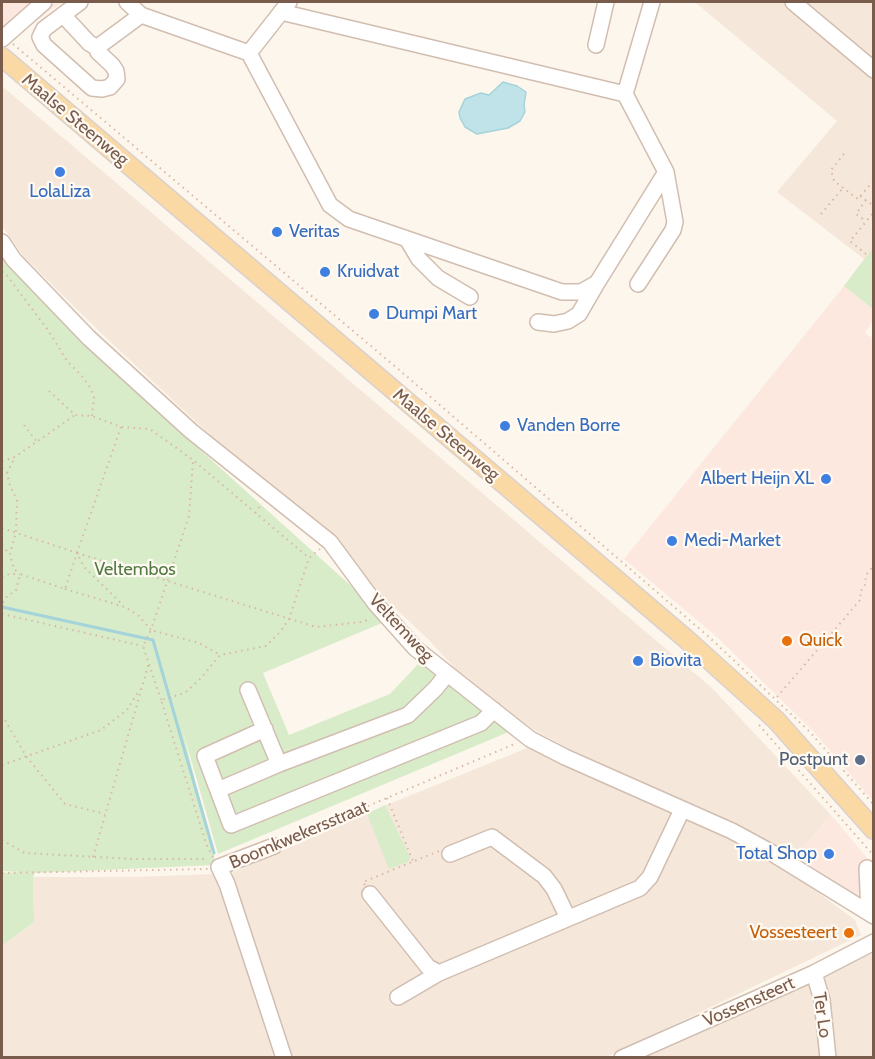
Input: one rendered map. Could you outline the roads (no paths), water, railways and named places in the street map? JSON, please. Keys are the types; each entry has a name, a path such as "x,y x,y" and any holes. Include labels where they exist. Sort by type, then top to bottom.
{"main road":[{"name":"Maalse Steenweg","path":"2,57 692,644 776,720 873,830"}],"street":[{"path":"80,2 44,29 40,37 44,45 92,88 110,87 117,79 112,64 98,52 99,46 141,15"},
{"path":"127,2 141,15 249,53 330,206 349,219 562,292 580,292 597,283"},
{"path":"596,45 606,2"},
{"path":"638,284 673,230 675,222 666,171 625,94 652,2"},
{"path":"793,2 873,70"},
{"path":"3,38 34,4"},
{"path":"249,53 285,7 625,94"},
{"path":"63,15 89,43 99,46"},
{"path":"538,321 554,324 568,321 579,314 666,171"},
{"path":"407,239 419,259 438,278 470,297"},
{"name":"Veltemweg","path":"2,242 14,260 89,338 191,431 330,542 375,603 415,648 530,739 565,757 732,831 871,914"},
{"path":"218,790 408,715 447,674"},
{"path":"248,690 279,764"},
{"path":"264,729 205,756 231,825 481,723 494,710"},
{"path":"398,997 440,973 640,888 650,877 682,810"},
{"path":"450,854 492,837 544,876 554,889 568,918"},
{"name":"Boomkwekersstraat","path":"274,846 219,867 227,884 284,1058"},
{"path":"870,862 871,914"},
{"path":"370,894 428,967 440,973"},
{"name":"Vossensteert","path":"622,1058 814,973 873,942"},
{"name":"Ter Lo","path":"814,973 822,1000 828,1058"}],"water":[{"path":"503,82 517,86 526,92 525,112 520,121 508,128 477,134 465,127 459,112 465,99 481,93 489,95"}],"waterway":[{"path":"2,607 153,640 214,853"}],"place":[{"name":"LolaLiza","path":"60,172"},
{"name":"Veritas","path":"277,232"},
{"name":"Kruidvat","path":"325,272"},
{"name":"Dumpi Mart","path":"374,314"},
{"name":"Vanden Borre","path":"505,426"},
{"name":"Albert Heijn XL","path":"826,479"},
{"name":"Medi-Market","path":"672,541"},
{"name":"Quick","path":"787,641"},
{"name":"Biovita","path":"638,661"},
{"name":"Postpunt","path":"860,760"},
{"name":"Total Shop","path":"829,854"},
{"name":"Vossesteert","path":"849,933"}],"park label":[{"name":"Veltembos","path":"135,570"}]}
